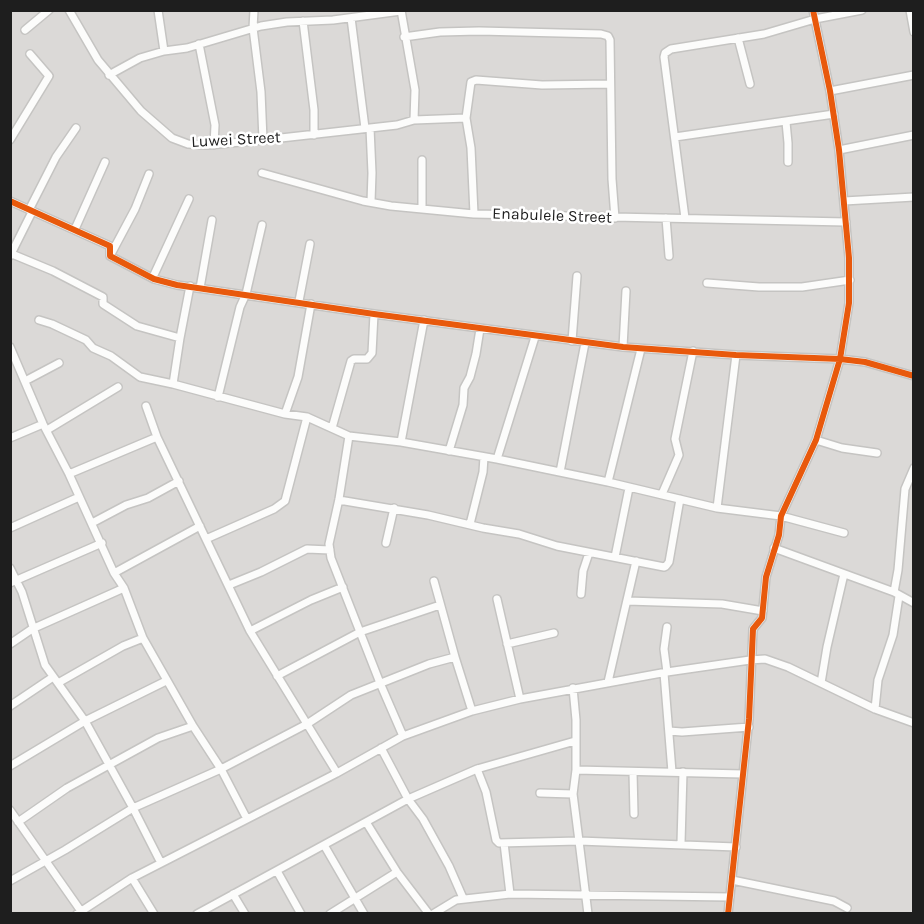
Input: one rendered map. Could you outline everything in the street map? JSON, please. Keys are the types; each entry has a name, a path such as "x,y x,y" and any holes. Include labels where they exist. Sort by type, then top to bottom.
{"street":[{"path":"25,30 49,10"},
{"name":"Luwei Street","path":"69,10 109,75 141,111 172,138 188,144 214,145 263,141 397,125 414,120 466,118"},
{"path":"158,10 164,51"},
{"path":"254,10 263,141"},
{"path":"728,914 748,727 753,629 762,618 766,577 779,535 780,516 801,477 816,440 840,359 849,303 850,280 839,150 830,91 813,10"},
{"path":"685,218 665,53 671,49 764,34 815,19 862,10"},
{"path":"910,10 914,32"},
{"path":"109,75 140,58 164,51 187,48 254,28 287,22 351,18 401,11 415,90 414,120"},
{"path":"351,18 372,173 371,202"},
{"path":"303,21 314,110 314,135"},
{"path":"405,37 440,32 479,31 608,36 610,40 612,179 615,218"},
{"path":"738,38 750,84"},
{"path":"199,44 215,125 214,145"},
{"path":"10,140 49,76 30,54"},
{"path":"830,91 914,75"},
{"path":"474,214 471,148 466,118 473,80 542,85 610,84"},
{"path":"675,137 834,114"},
{"path":"786,122 789,143 788,162"},
{"path":"76,128 57,157 11,255 53,271 103,297 102,304 137,326 180,338"},
{"path":"839,150 914,135"},
{"path":"422,160 422,208"},
{"path":"75,229 105,162"},
{"name":"Enabulele Street","path":"262,173 371,202 474,214 846,222"},
{"path":"110,256 135,209 149,174"},
{"path":"844,201 914,197"},
{"path":"153,277 189,199"},
{"path":"10,201 110,246 110,256"},
{"path":"666,218 669,256"},
{"path":"200,288 212,220"},
{"path":"218,397 262,225"},
{"path":"299,302 310,244"},
{"path":"110,256 154,279 374,314 535,337 641,349 693,351 736,356 840,359 865,362 914,376"},
{"path":"572,341 577,276"},
{"path":"706,283 802,288 850,280"},
{"path":"173,384 190,286"},
{"path":"623,347 626,291"},
{"path":"285,414 298,377 311,304"},
{"path":"332,428 351,362 354,359 367,359 372,353 374,314"},
{"path":"39,320 86,340 93,348 111,356 140,377 285,414 307,417 349,436 401,442 497,459 717,508 780,516 844,533"},
{"path":"401,442 424,320"},
{"path":"449,451 463,405 464,388 470,377 476,354 480,329"},
{"path":"497,459 535,337"},
{"path":"560,472 585,343"},
{"path":"10,347 114,573 124,588 143,638 166,681 221,769 246,819"},
{"path":"608,482 641,349"},
{"path":"662,494 679,455 675,439 693,351"},
{"path":"717,508 736,356"},
{"path":"25,381 59,363"},
{"path":"10,438 45,427 118,387"},
{"path":"146,406 157,437 250,631 337,773"},
{"path":"206,539 274,509 285,501 307,417"},
{"path":"349,436 339,500 329,544 330,550 380,683 403,736"},
{"path":"69,474 157,437"},
{"path":"816,440 842,448 877,453"},
{"path":"470,524 483,472 484,457"},
{"path":"875,709 878,680 893,635 905,489 914,468"},
{"path":"92,523 126,505 148,498 179,481"},
{"path":"615,557 629,488"},
{"path":"10,528 79,497"},
{"path":"339,500 394,508 519,534 589,553 664,567 668,565 680,498"},
{"path":"386,543 394,508"},
{"path":"114,573 200,526"},
{"path":"13,582 102,543"},
{"path":"774,548 897,594 914,603"},
{"path":"229,585 307,549 330,550"},
{"path":"580,594 589,553"},
{"path":"608,682 636,561"},
{"path":"10,568 13,582 22,592 45,665 85,721 161,863"},
{"path":"821,683 844,574"},
{"path":"434,581 472,711"},
{"path":"250,631 311,600 343,587"},
{"path":"10,644 32,629 124,588"},
{"path":"497,599 520,699"},
{"path":"627,601 722,604 763,611"},
{"path":"276,675 360,632 440,605"},
{"path":"667,627 664,649 672,772"},
{"path":"507,644 554,633"},
{"path":"10,706 55,680 143,638"},
{"path":"752,644 765,659"},
{"path":"10,880 133,808 221,769 307,724 351,695 429,664 455,657"},
{"path":"10,810 15,822 80,913 132,878 337,773 403,736 472,711 520,699 608,682 765,659 789,667 875,709 914,723"},
{"path":"10,766 85,721 166,681"},
{"path":"573,688 576,720 576,770 573,795 588,914"},
{"path":"15,822 67,788 158,738 193,726"},
{"path":"669,731 748,727"},
{"path":"197,914 408,800 477,769 575,741"},
{"path":"381,748 408,800 423,819 449,866 463,898"},
{"path":"477,769 486,792 496,840 499,843 579,841 625,844 681,843 736,847"},
{"path":"576,770 743,774"},
{"path":"633,772 634,814"},
{"path":"681,843 683,772"},
{"path":"540,793 573,795"},
{"path":"366,822 397,872 429,914"},
{"path":"504,843 510,894"},
{"path":"324,845 364,914"},
{"path":"277,872 301,914"},
{"path":"330,914 397,872"},
{"path":"132,878 154,914"},
{"path":"732,880 834,901 847,908"},
{"path":"233,894 245,914"},
{"path":"433,914 463,898 510,894 730,897"}],"shaded area":[{"path":"11,11 913,11 913,913 11,913"}],"cycle path":[{"path":"728,914 749,719 753,629 762,618 766,577 779,535 781,516 816,440 840,359 849,303 849,258 839,150 830,91 813,10"},
{"path":"10,201 110,246 110,256 154,279 177,285 623,347 865,362 914,376"}]}
